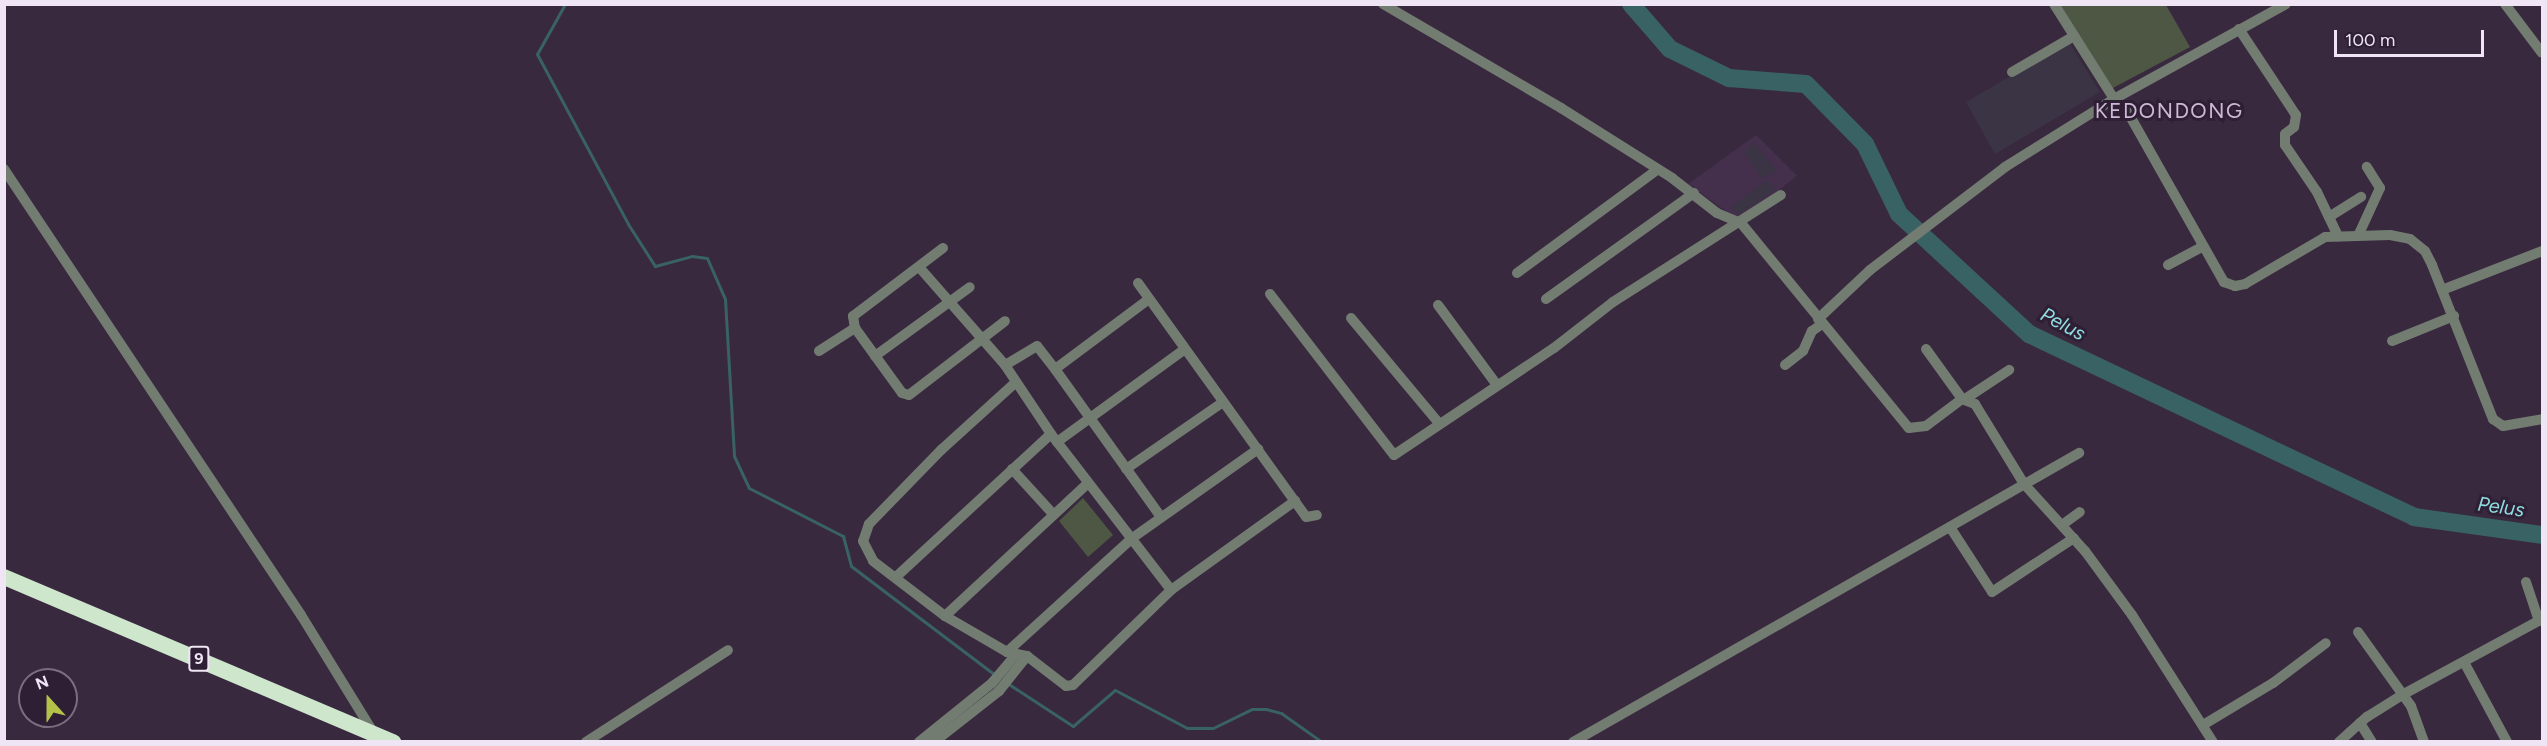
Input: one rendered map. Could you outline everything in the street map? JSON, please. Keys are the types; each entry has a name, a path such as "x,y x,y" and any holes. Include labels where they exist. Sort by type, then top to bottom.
{"highway":[{"name":"9","path":"4,577 393,741"}],"street":[{"path":"1383,4 1658,169 1717,213 1741,223 1909,428 1926,426 2009,370"},
{"path":"2054,4 2114,99 2126,109 2224,282 2235,286 2245,284 2314,241 2338,236 2410,239 2425,251 2454,316 2493,419 2503,426 2542,419"},
{"path":"1785,364 1803,351 1812,331 1820,322 1897,249 2006,167 2114,99 2286,4"},
{"path":"2505,4 2542,53"},
{"path":"2239,29 2296,115 2294,127 2285,134 2285,145 2338,236"},
{"path":"2012,72 2074,36"},
{"path":"2358,236 2380,188 2367,167"},
{"path":"4,169 301,615 374,733"},
{"path":"1516,273 1658,169"},
{"path":"1546,299 1694,194"},
{"path":"1270,294 1394,455 1438,422 1554,348 1613,302 1741,223 1781,195"},
{"path":"2329,217 2361,197"},
{"path":"2168,265 2204,246"},
{"path":"943,248 855,312 855,328 905,396 981,342 1005,321"},
{"path":"2442,290 2542,251"},
{"path":"919,267 981,342 1005,365 1054,438 1171,590"},
{"path":"1138,283 1306,517 1317,515"},
{"path":"875,356 970,287"},
{"path":"1055,369 1149,298"},
{"path":"1438,305 1497,385"},
{"path":"2392,341 2454,316"},
{"path":"1351,318 1438,422"},
{"path":"819,351 855,328"},
{"path":"1005,365 1037,346 1161,517"},
{"path":"897,576 1012,470 1054,438 1088,418 1185,349"},
{"path":"1926,349 1964,399 1981,413 2024,484 2074,538 2132,615 2213,741"},
{"path":"1016,382 942,449 869,524 863,541 865,550 873,561 897,576 945,616 1017,654 1064,685 1073,685 1171,590 1295,501"},
{"path":"1126,469 1223,402"},
{"path":"934,741 1006,676 1017,654 1131,539 1258,449"},
{"path":"1573,741 2079,453"},
{"path":"1012,470 1054,515"},
{"path":"945,616 1088,483"},
{"path":"2062,525 2080,512"},
{"path":"1950,527 1992,592 2074,538"},
{"path":"2339,741 2360,723 2402,695 2541,620 2526,582"},
{"path":"2358,632 2411,706 2424,741"},
{"path":"2204,725 2273,683 2326,643"},
{"path":"586,741 728,650"},
{"path":"2464,662 2507,741"},
{"path":"919,741 995,687"},
{"path":"2360,723 2372,741"}],"shaded area":[{"path":"2069,42 2100,92 1995,154 1966,102"},
{"path":"1756,135 1797,176 1740,221 1688,184"},
{"path":"1754,142 1777,171 1762,178 1744,152"},
{"path":"1767,180 1776,190 1738,215 1730,207"}],"green space":[{"path":"2058,5 2166,5 2190,47 2111,89"},
{"path":"1083,498 1113,535 1088,557 1059,521"}],"waterway":[{"path":"565,4 537,54 628,224 655,266 692,256 707,258 725,299 734,456 749,488 843,536 851,566 994,674"},
{"name":"Pelus","path":"1631,4 1670,49 1729,78 1806,84 1865,144 1899,214 2029,334 2414,517 2542,535"},
{"path":"1007,683 1073,726 1115,690 1187,728 1213,728 1252,709 1266,709 1281,713 1322,742"}],"district":[{"name":"KEDONDONG","path":"2169,111"}]}
